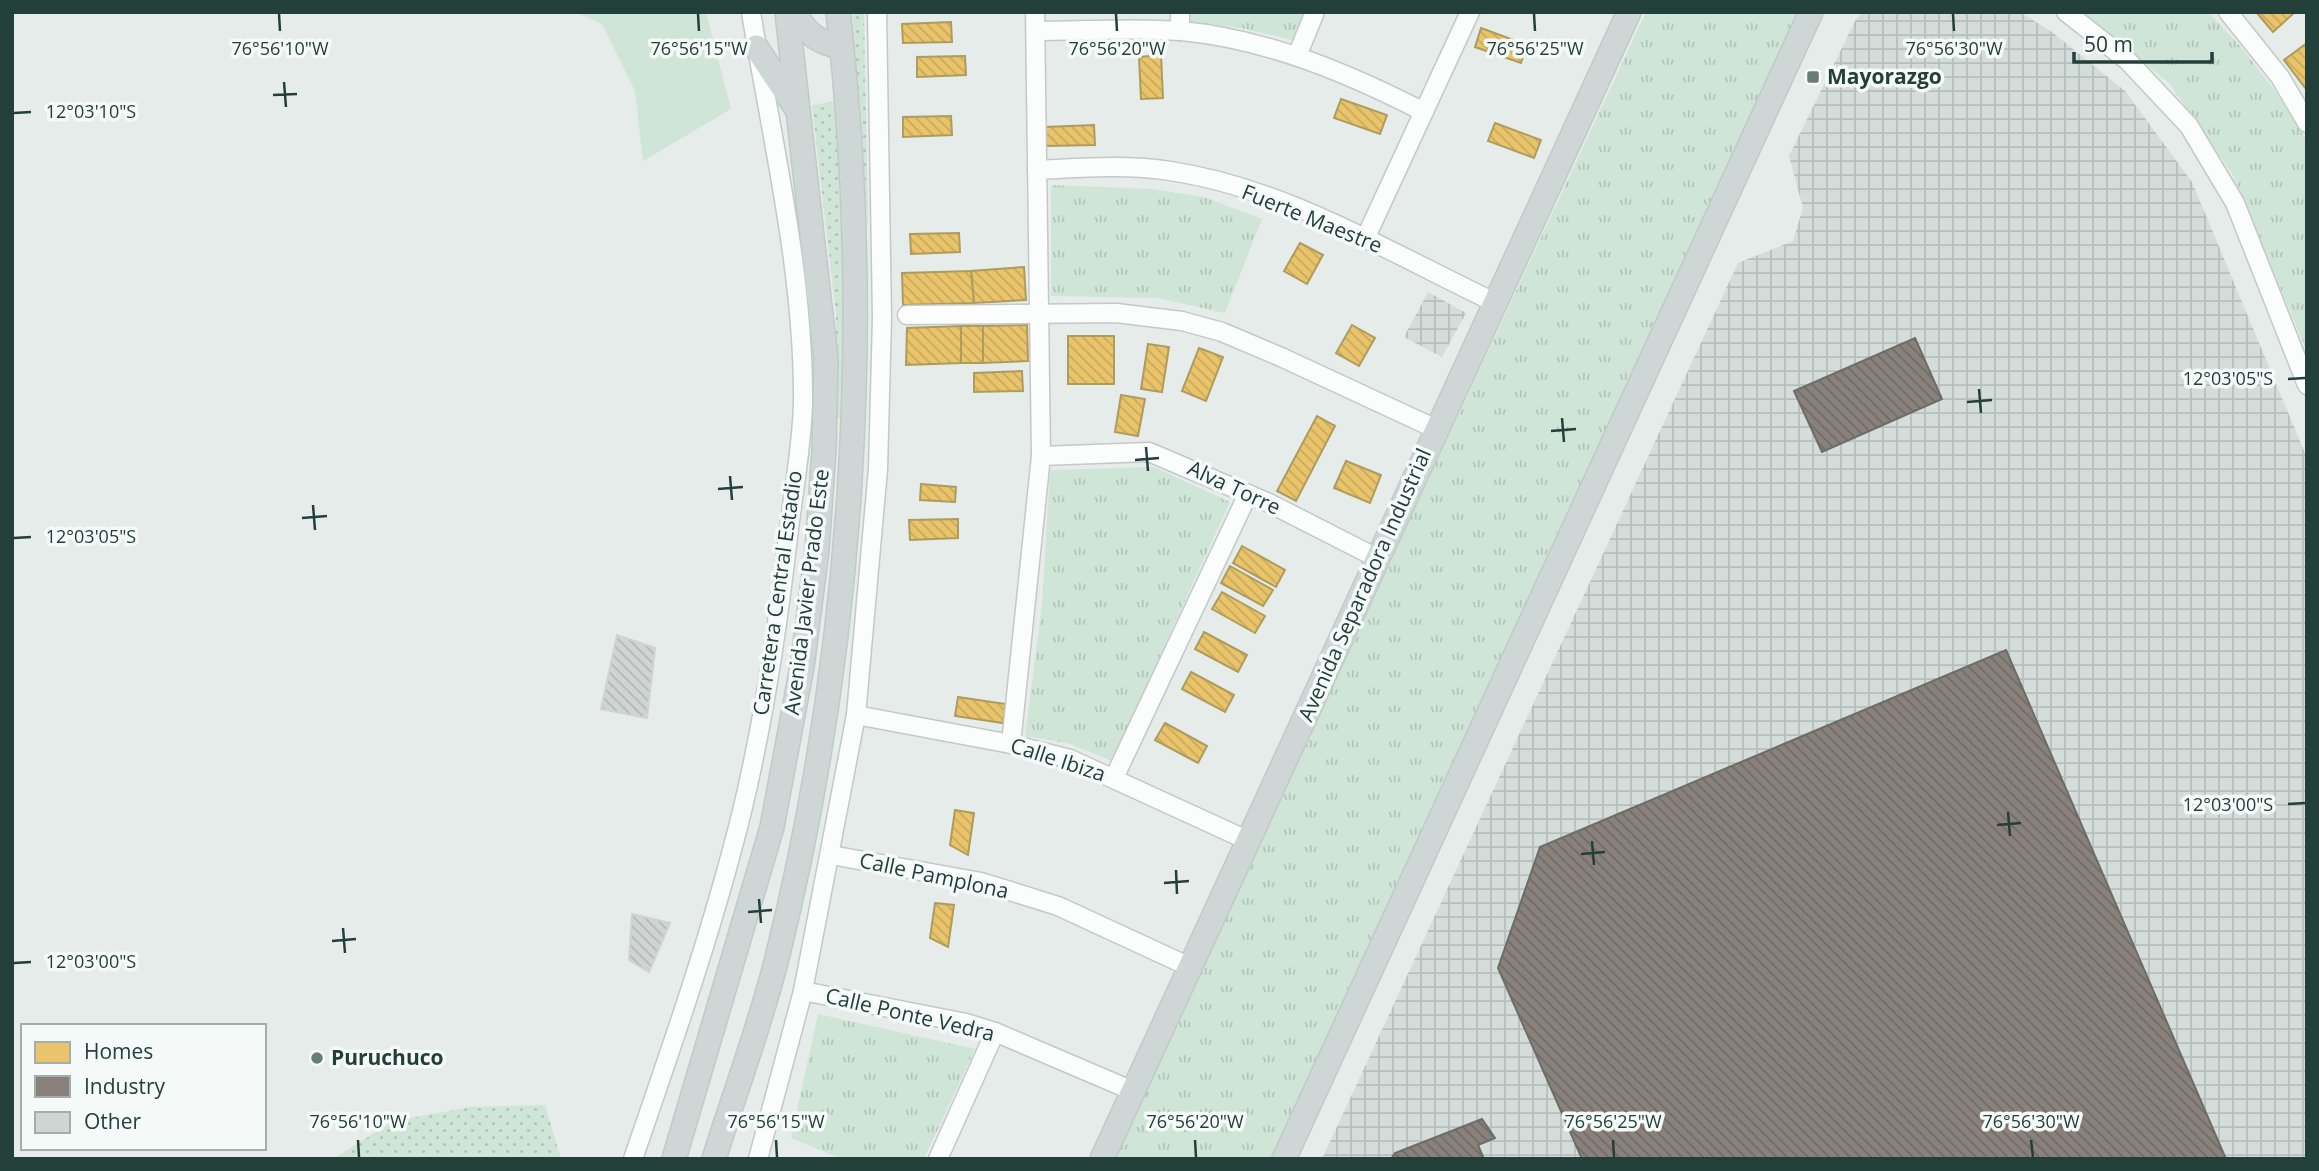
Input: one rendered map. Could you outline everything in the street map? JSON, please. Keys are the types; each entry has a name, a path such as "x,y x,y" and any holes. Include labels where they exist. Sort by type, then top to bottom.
{"main road":[{"name":"Avenida Javier Prado Este","path":"674,1159 772,827 809,615 824,450 826,360 788,12"},
{"path":"795,12 809,35 822,44 842,47"},
{"name":"Avenida Javier Prado Este","path":"714,1159 777,960 807,824 844,551 853,406 854,269 850,121 838,12"},
{"name":"Avenida Separadora Industrial","path":"1101,1159 1629,12"},
{"path":"1284,1159 1596,486 1730,183 1811,12"},
{"path":"756,47 801,117"}],"street":[{"name":"Carretera Central Estadio","path":"633,1159 700,963 738,824 767,685 803,406 801,328 789,228 751,12"},
{"path":"758,1159 803,991 856,715 878,469 882,317 877,12"},
{"path":"1011,744 1041,456 1035,12"},
{"path":"1180,12 1180,31"},
{"path":"1297,56 1315,12"},
{"path":"1365,239 1470,12"},
{"path":"2066,12 2128,61 2189,126 2235,203 2307,385"},
{"path":"2228,12 2280,77 2307,123"},
{"path":"1036,31 1180,31 1232,39 1297,56 1362,80 1424,112"},
{"name":"Fuerte Maestre","path":"1037,170 1106,167 1170,171 1272,199 1365,239 1494,302"},
{"path":"907,315 1116,313 1182,321 1222,332 1436,429"},
{"name":"Alva Torre","path":"1041,456 1142,450 1168,458 1248,494 1377,558"},
{"path":"1115,778 1248,494"},
{"name":"Calle Ibiza","path":"856,715 1011,744 1070,760 1115,778 1249,841"},
{"name":"Calle Pamplona","path":"831,855 981,882 1058,906 1190,967"},
{"name":"Calle Ponte Vedra","path":"803,991 966,1023 995,1032 1132,1091"},
{"path":"939,1159 995,1032"}],"shaded area":[{"path":"1863,12 2020,12 2052,32 2125,91 2192,182 2307,458 2307,1159 1322,1159 1738,263 1793,241 1803,208 1789,156 1856,19"},
{"path":"1428,292 1466,313 1442,357 1404,337"}],"green space":[{"path":"575,12 706,12 731,109 643,161 635,91 602,24"},
{"path":"849,12 864,12 868,222 859,275"},
{"path":"1188,12 1304,12 1292,40 1241,28 1188,22"},
{"path":"1646,12 1803,12 1284,1159 1112,1159"},
{"path":"2082,12 2208,12 2240,46 2276,92 2307,141 2307,352 2233,175 2169,83"},
{"path":"837,101 844,318 842,418 834,417 836,315 812,105"},
{"path":"1051,185 1152,189 1204,197 1262,219 1225,313 1158,298 1051,296"},
{"path":"1154,467 1230,502 1112,761 1067,743 1025,736 1042,605 1050,470"},
{"path":"818,1014 975,1049 924,1159 842,1159 791,1138"},
{"path":"545,1105 561,1159 333,1159 393,1121 471,1107"}],"building: Homes":[{"path":"2256,12 2295,12 2273,32"},
{"path":"951,22 952,42 903,43 902,24"},
{"path":"1481,28 1527,45 1521,63 1475,47"},
{"path":"2307,43 2307,88 2306,89 2284,60"},
{"path":"1161,55 1163,98 1141,99 1139,57"},
{"path":"965,56 966,75 917,77 917,57"},
{"path":"1341,99 1387,115 1380,134 1334,118"},
{"path":"951,116 952,135 903,137 903,117"},
{"path":"1495,123 1541,140 1534,158 1488,141"},
{"path":"1094,125 1095,145 1046,146 1045,127"},
{"path":"959,233 960,252 911,254 910,234"},
{"path":"1300,243 1323,255 1307,284 1284,271"},
{"path":"1024,267 1026,300 974,303 971,271"},
{"path":"971,271 974,303 903,305 902,273"},
{"path":"1027,325 1028,361 983,363 983,326"},
{"path":"1352,325 1375,338 1359,366 1336,353"},
{"path":"961,326 961,363 906,365 907,328"},
{"path":"961,326 983,326 983,363 961,363"},
{"path":"1068,336 1114,336 1114,384 1068,384"},
{"path":"1148,344 1169,347 1162,392 1141,389"},
{"path":"1199,348 1223,357 1206,401 1182,391"},
{"path":"1022,371 1023,391 974,392 974,373"},
{"path":"1121,395 1145,399 1138,436 1115,432"},
{"path":"1317,416 1335,426 1296,501 1277,491"},
{"path":"1346,461 1381,475 1370,503 1334,488"},
{"path":"921,484 956,487 955,502 920,500"},
{"path":"958,519 958,538 910,540 909,520"},
{"path":"1242,546 1285,570 1276,587 1233,563"},
{"path":"1230,566 1273,590 1263,606 1221,583"},
{"path":"1222,592 1265,616 1255,633 1212,609"},
{"path":"1204,632 1247,655 1238,672 1195,649"},
{"path":"1191,672 1234,695 1225,712 1182,689"},
{"path":"958,697 1006,704 1003,723 955,716"},
{"path":"1165,723 1207,746 1198,763 1155,740"},
{"path":"955,810 974,813 968,855 950,845"},
{"path":"935,903 954,905 948,947 930,938"}],"building: Industry":[{"path":"1915,338 1942,399 1822,452 1794,391"},
{"path":"2006,650 2226,1159 1582,1159 1498,968 1540,847"},
{"path":"1482,1119 1495,1138 1478,1145 1484,1159 1391,1159 1395,1153"}],"building: Other":[{"path":"617,635 655,648 647,718 601,709"},
{"path":"632,914 670,923 649,972 629,960"}],"place":[{"name":"Mayorazgo","path":"1813,77"},
{"name":"Puruchuco","path":"317,1058"}]}
